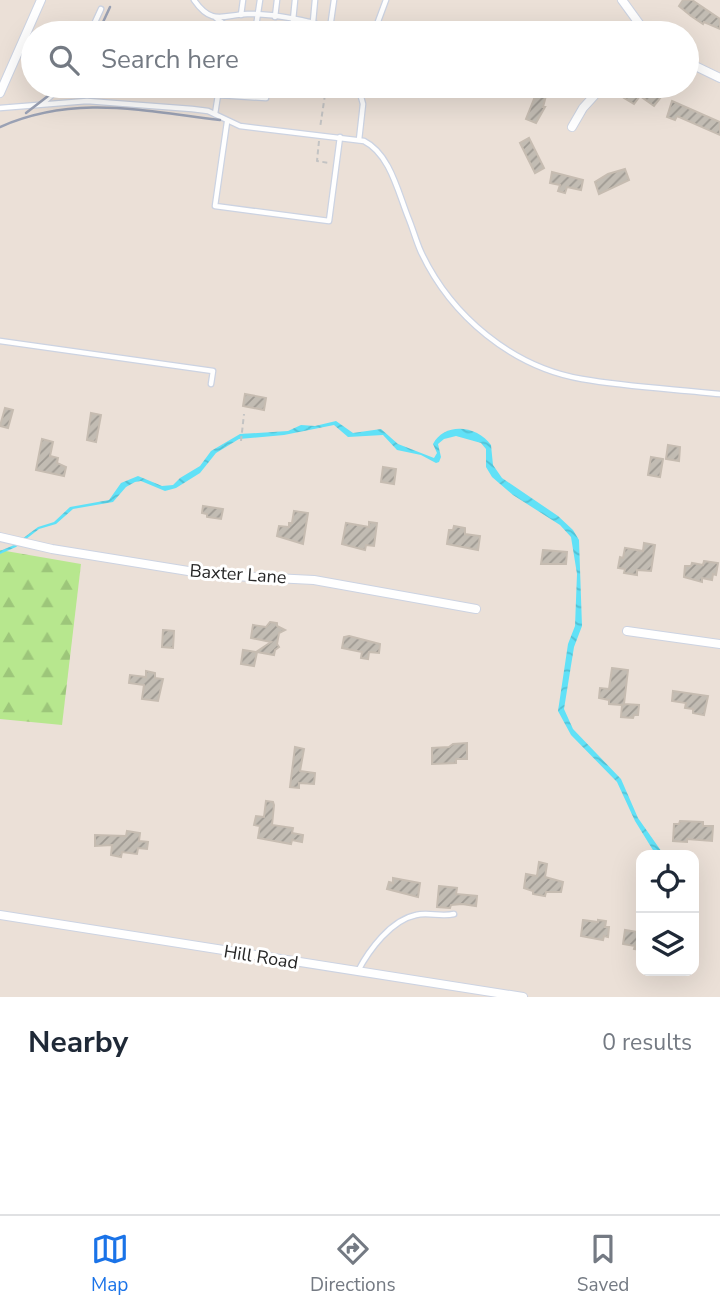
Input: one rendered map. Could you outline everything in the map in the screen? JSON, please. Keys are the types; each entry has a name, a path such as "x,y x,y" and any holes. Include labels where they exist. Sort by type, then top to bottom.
{"street":[{"path":"32,21 41,0"},
{"path":"622,0 637,21"},
{"path":"0,93 21,45"},
{"path":"699,68 720,78"},
{"path":"572,127 592,98"},
{"name":"Baxter Lane","path":"0,537 74,553 213,575 314,580 475,609"},
{"path":"627,631 720,644"},
{"name":"Hill Road","path":"0,915 523,997"}],"lane":[{"path":"194,0 219,21"},
{"path":"241,15 243,0"},
{"path":"257,21 260,0"},
{"path":"275,17 277,0"},
{"path":"293,19 295,0"},
{"path":"311,21 315,0"},
{"path":"331,21 334,0"},
{"path":"378,21 386,0"},
{"path":"96,21 101,9"},
{"path":"212,16 223,19 258,15 305,21"},
{"path":"43,103 49,98"},
{"path":"215,114 217,98"},
{"path":"359,139 361,98"},
{"path":"0,108 68,101 104,101 208,111 240,126 359,139 373,146 385,161 420,250 443,288 481,330 502,347 532,363 583,379 720,394"},
{"path":"227,122 215,206 329,221 340,137"},
{"path":"0,341 213,371 211,384"},
{"path":"358,972 384,936 406,919 417,914 454,914"}],"path":[{"path":"325,98 317,161 337,164"},
{"path":"241,441 244,414"}],"green space":[{"path":"0,550 81,564 62,725 0,719"}],"water":[{"path":"336,421 353,433 381,429 398,444 434,458 437,453 433,444 438,437 453,429 470,430 491,445 493,465 502,478 558,516 573,530 579,540 582,626 574,647 564,709 573,729 621,779 638,818 660,850 653,850 635,821 617,782 571,735 558,711 568,644 575,626 577,574 571,537 560,525 513,495 492,477 486,467 486,449 481,443 456,436 444,439 438,444 441,457 436,463 421,455 397,450 383,435 348,437 334,425 284,435 239,439 216,453 200,473 176,488 165,491 141,481 135,482 126,487 113,502 73,509 56,524 39,529 16,547 0,554 0,551 14,545 38,527 54,522 70,507 109,500 121,483 138,476 162,486 173,485 200,466 211,451 240,434 288,431 301,425 315,426"}],"building":[{"path":"683,0 692,0 720,19 720,29 704,22 703,24 679,6"},
{"path":"534,98 545,98 545,107 536,123 526,119"},
{"path":"624,98 638,98 634,104"},
{"path":"643,98 660,98 654,106"},
{"path":"672,101 720,122 720,135 677,116 675,120 667,117"},
{"path":"529,138 544,168 535,173 520,143"},
{"path":"625,169 629,180 599,194 595,182 608,174"},
{"path":"552,172 583,180 581,190 567,187 565,193 558,191 560,185 550,183"},
{"path":"245,394 266,398 264,410 243,406"},
{"path":"5,408 13,410 8,428 0,426"},
{"path":"91,413 101,415 96,442 87,440"},
{"path":"42,439 53,442 50,456 58,458 57,463 66,467 64,476 36,470"},
{"path":"668,445 680,447 679,461 666,459"},
{"path":"651,457 663,459 660,477 648,475"},
{"path":"383,467 396,469 394,484 381,482"},
{"path":"203,506 223,509 221,519 207,517 207,514 202,513"},
{"path":"294,511 308,513 303,544 277,536 279,526 289,527 289,523 292,523"},
{"path":"369,522 377,523 374,546 366,545 365,550 342,544 346,523 369,527"},
{"path":"454,526 465,528 465,534 480,536 478,550 447,544 449,530 453,530"},
{"path":"644,543 655,545 651,571 637,570 637,575 624,573 625,569 618,568 625,548 643,551"},
{"path":"543,550 567,552 566,564 541,564"},
{"path":"704,561 718,563 716,575 713,574 712,580 702,578 702,582 684,577 685,566 691,566 692,563 703,565"},
{"path":"270,622 277,623 277,626 285,630 279,633 279,647 274,655 257,652 254,666 241,664 243,650 256,652 271,642 251,638 253,625 266,627"},
{"path":"163,630 174,631 173,648 162,647"},
{"path":"344,637 380,644 379,653 369,652 368,659 361,658 362,652 342,648"},
{"path":"612,668 628,670 624,704 639,705 638,715 633,718 621,717 622,705 609,704 609,700 599,698 600,688 609,689"},
{"path":"146,671 155,673 155,678 163,679 158,701 142,699 144,685 129,683 130,675 146,677"},
{"path":"673,691 708,696 704,715 685,708 686,703 672,701"},
{"path":"467,743 467,759 456,759 456,763 432,764 432,748"},
{"path":"295,747 304,749 300,771 315,773 314,784 299,783 299,788 290,787"},
{"path":"266,801 273,802 274,805 272,825 293,828 292,833 303,835 302,842 292,840 291,844 258,838 260,826 254,825 256,816 264,817"},
{"path":"680,821 703,822 703,826 713,826 712,841 673,841 674,824 679,824"},
{"path":"127,831 140,833 139,841 148,842 147,849 138,848 137,854 122,852 121,857 111,855 112,845 95,846 95,835 126,836"},
{"path":"539,862 547,864 545,877 563,882 561,892 546,892 545,896 533,894 533,891 524,888 526,874 537,876"},
{"path":"393,878 420,883 418,897 387,889 389,882 393,883"},
{"path":"439,886 457,888 456,894 477,896 476,906 462,904 451,905 450,908 437,907"},
{"path":"583,920 606,921 605,927 609,927 608,937 604,936 603,940 581,936"},
{"path":"625,930 636,932 636,949 635,946 623,944"}],"railway":[{"path":"104,21 110,7"},
{"path":"26,113 45,98"},
{"path":"0,127 28,117 82,108 136,110 220,120"}]}
